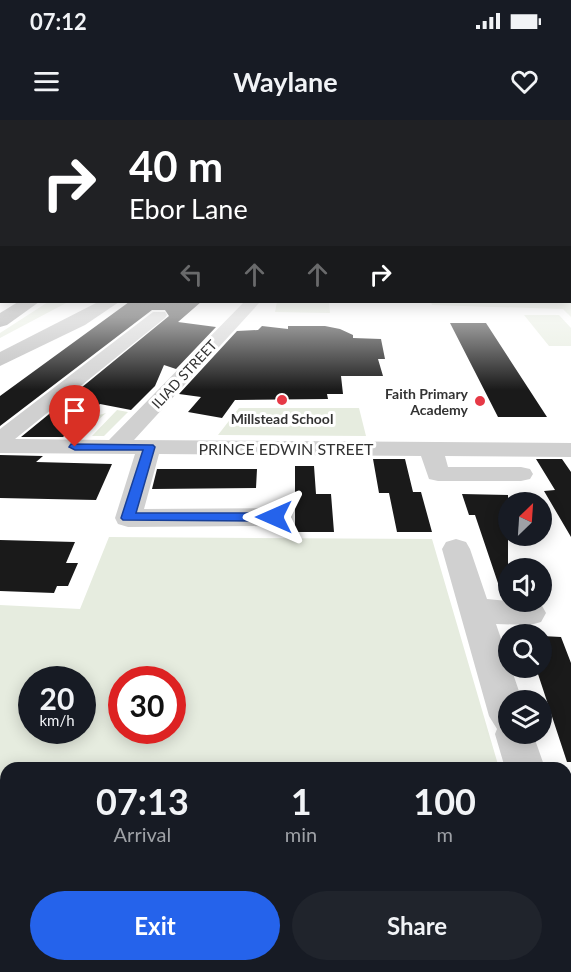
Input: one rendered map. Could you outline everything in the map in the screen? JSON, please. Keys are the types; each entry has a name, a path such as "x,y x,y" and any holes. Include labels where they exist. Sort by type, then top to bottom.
{"street":[{"path":"0,345 65,311"},
{"path":"0,360 95,311"},
{"name":"ILIAD STREET","path":"115,447 244,311"},
{"path":"0,440 159,315"},
{"name":"PRINCE EDWIN STREET","path":"0,446 571,450"},
{"path":"149,447 128,518 274,517"},
{"path":"430,449 438,474 521,474"},
{"path":"456,549 500,690"},
{"path":"476,611 530,613"},
{"path":"517,744 523,762"}],"shaded area":[{"path":"34,311 51,311 0,338 0,333"},
{"path":"330,311 330,313 275,312"},
{"path":"524,315 559,315 571,328 571,346 549,346"},
{"path":"239,408 359,408 366,436 218,435"},
{"path":"96,409 99,415 106,413 80,436 66,436"},
{"path":"117,410 128,412 104,436 92,436"},
{"path":"109,537 432,539 497,762 0,762 0,605 80,609"}],"building":[{"path":"117,311 151,311 0,426 0,396"},
{"path":"166,311 191,311 178,322 216,327 176,369 164,365 155,386 131,410 100,404 63,437 21,437 169,316"},
{"path":"450,323 486,323 547,417 498,417"},
{"path":"262,326 288,329 288,326 325,326 340,329 353,335 353,338 381,339 385,359 378,359 383,376 341,376 343,394 327,394 328,399 235,400 222,418 188,412 201,397 179,394 237,331 258,330"},
{"path":"0,455 43,456 36,462 112,464 96,500 0,498"},
{"path":"373,459 405,459 413,492 421,492 432,532 397,532 389,493 379,493"},
{"path":"536,459 562,459 571,472 571,537 552,505 552,492 544,491 555,490"},
{"path":"295,466 314,466 316,494 331,494 334,532 295,532"},
{"path":"157,469 257,469 256,488 152,489"},
{"path":"462,494 498,495 498,546 508,546 508,558 498,558 498,583 475,515 469,515"},
{"path":"0,540 75,542 66,563 78,563 68,586 57,586 54,593 0,591"},
{"path":"552,637 561,637 571,663 571,762 567,762 552,717 552,690 543,690 539,678 552,678"}],"place":[{"name":"Millstead School","path":"282,400"},
{"name":"Faith Primary Academy","path":"480,401"}],"route":[{"path":"75,447 149,447 128,518 274,517"}]}
